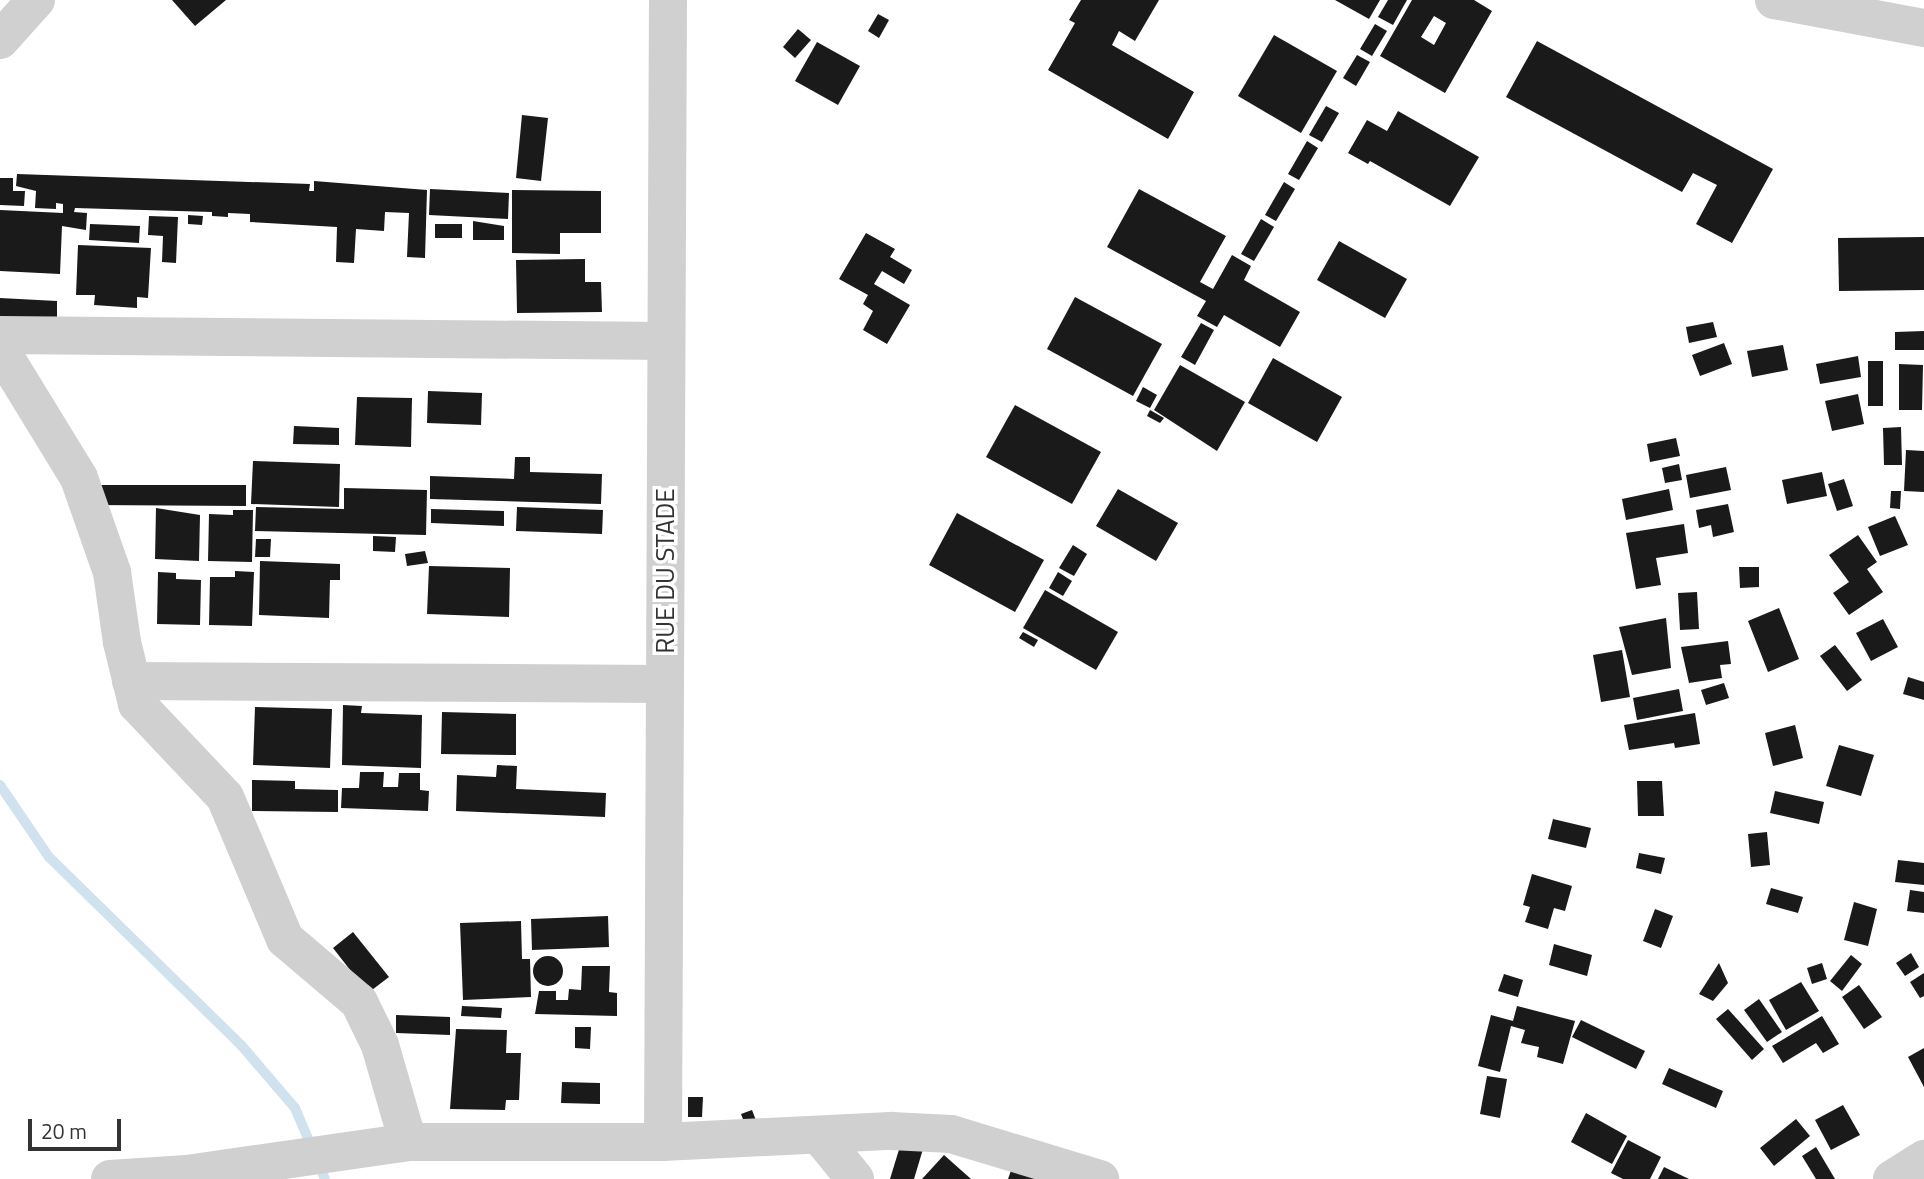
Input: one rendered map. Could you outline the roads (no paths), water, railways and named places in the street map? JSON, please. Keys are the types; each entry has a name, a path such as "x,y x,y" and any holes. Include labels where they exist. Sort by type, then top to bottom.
{"street":[{"path":"0,40 36,0"},
{"name":"RUE DU STADE","path":"663,1142 668,0"},
{"path":"1774,0 1924,28"},
{"path":"0,335 667,341"},
{"path":"0,349 79,478 112,572 137,704 225,797 285,939 359,1002 380,1045 408,1143"},
{"path":"131,681 665,684"},
{"path":"110,1179 187,1174 408,1143 663,1142 819,1135 951,1134 1100,1179"},
{"path":"819,1135 855,1179"},
{"path":"1892,1179 1924,1159"}],"waterway":[{"path":"0,785 49,857 241,1045 295,1108 312,1148"},
{"path":"318,1162 325,1179"}]}
